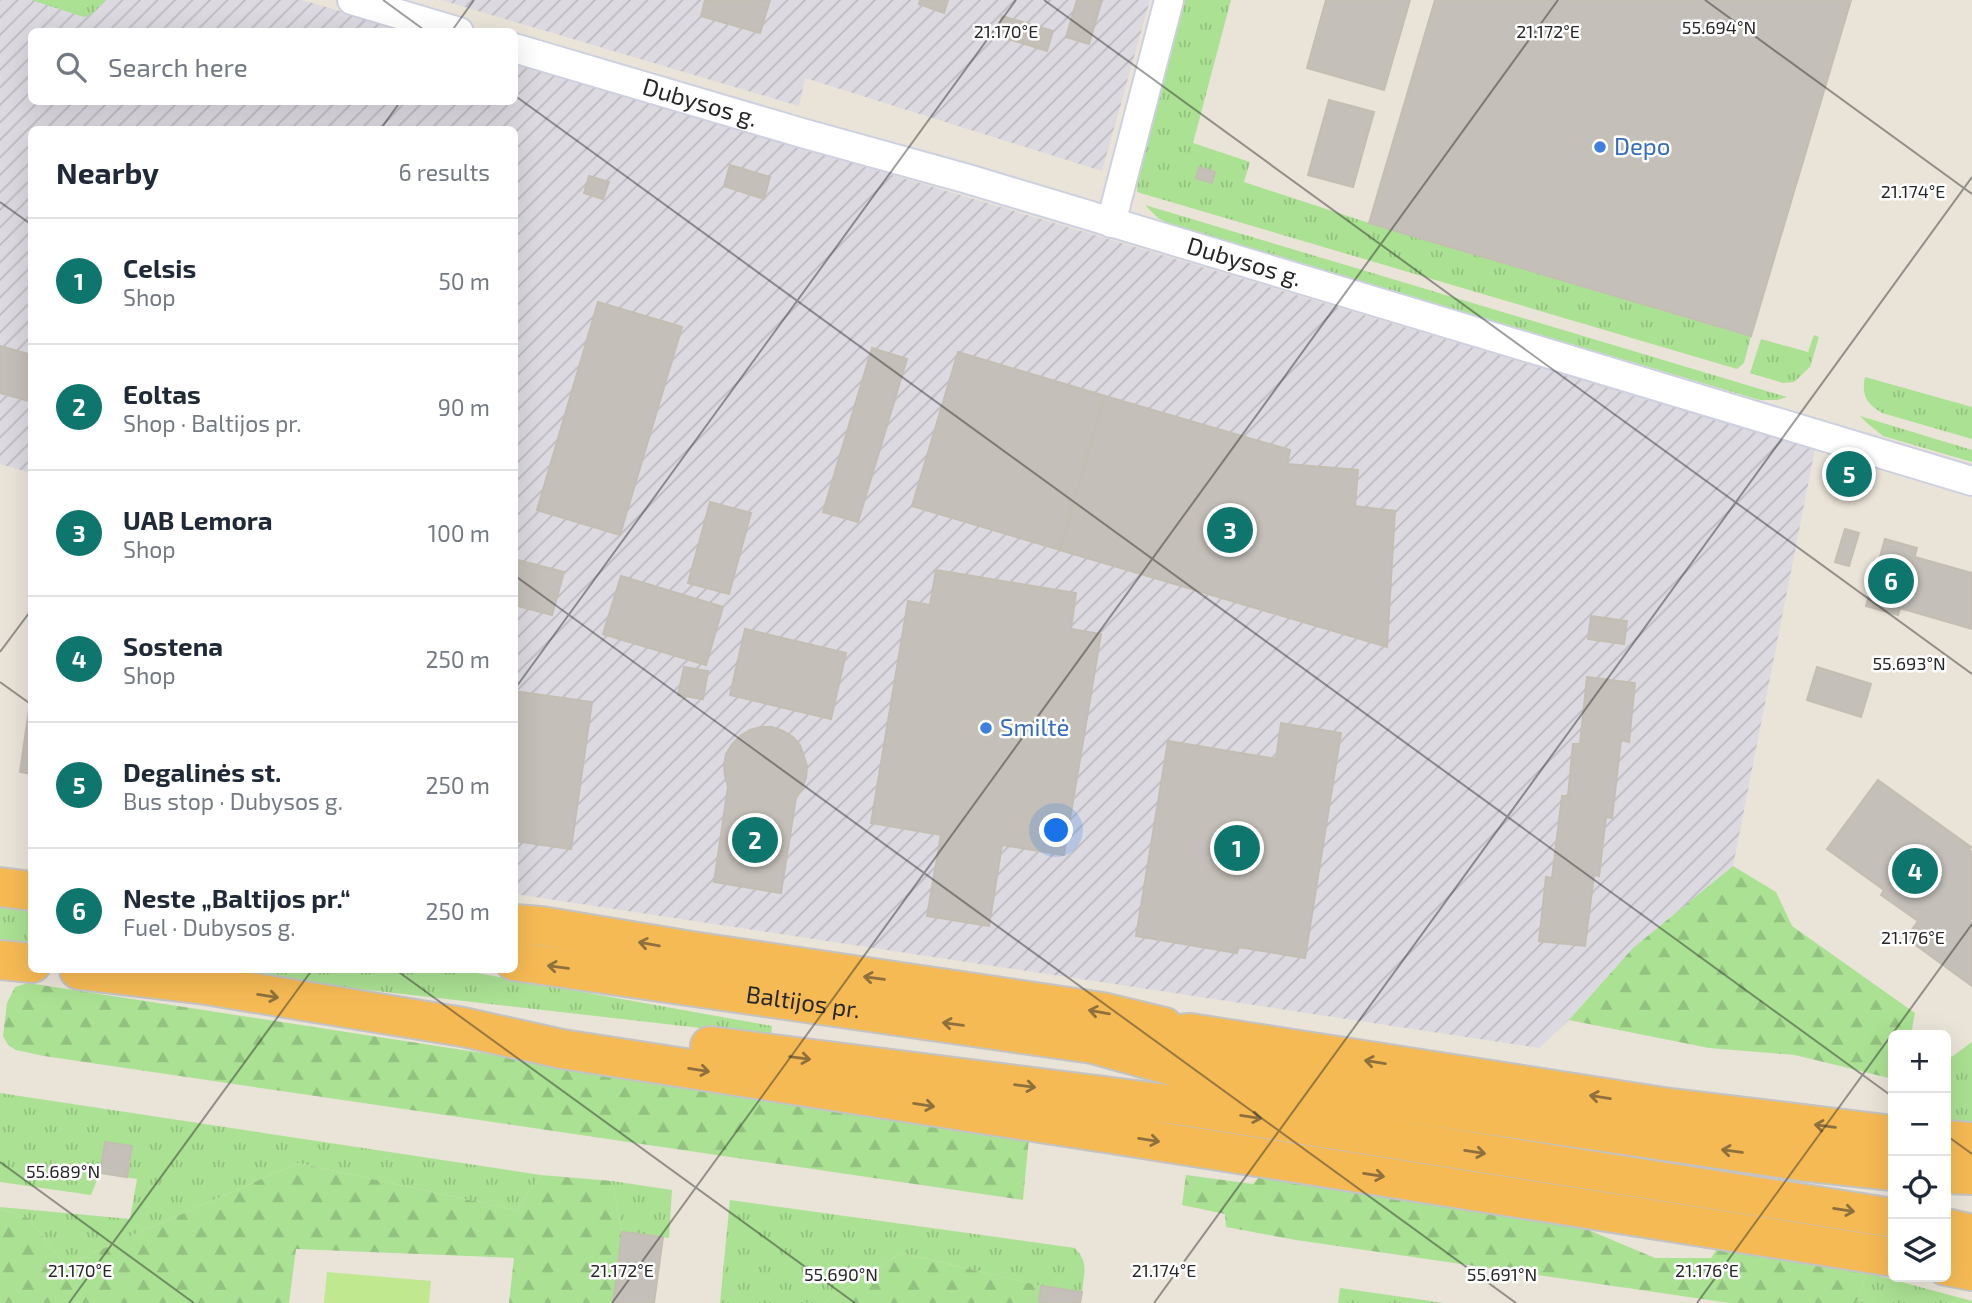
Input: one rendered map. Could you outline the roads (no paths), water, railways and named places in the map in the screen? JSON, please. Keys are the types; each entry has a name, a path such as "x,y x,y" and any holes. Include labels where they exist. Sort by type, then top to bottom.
{"highway":[{"path":"0,887 28,890"},
{"path":"518,924 1102,1012 1190,1033 1663,1107 1888,1134"},
{"path":"0,960 28,964"},
{"name":"Baltijos pr.","path":"518,962 1093,1044"},
{"path":"139,973 219,977 562,1049 1888,1257"},
{"path":"464,1027 571,1031 675,1042 1183,1107 1888,1217"},
{"path":"1093,1044 1190,1033"},
{"path":"1093,1044 1190,1071 1800,1161 1888,1170"},
{"path":"1951,1140 1972,1142"},
{"path":"1951,1174 1972,1175"},
{"path":"1951,1229 1972,1234"},
{"path":"1951,1267 1972,1271"}],"street":[{"path":"352,0 446,28"},
{"path":"1111,223 1169,0"},
{"name":"Dubysos g.","path":"518,49 968,179 1972,481"}],"place":[{"name":"Depo","path":"1600,147"},
{"name":"Degalinės st.","path":"1849,474"},
{"name":"UAB Lemora","path":"1230,530"},
{"name":"Neste „Baltijos pr.“","path":"1891,581"},
{"name":"Smiltė","path":"986,728"},
{"name":"Eoltas","path":"755,840"},
{"name":"Celsis","path":"1237,848"},
{"name":"Sostena","path":"1915,871"}]}
